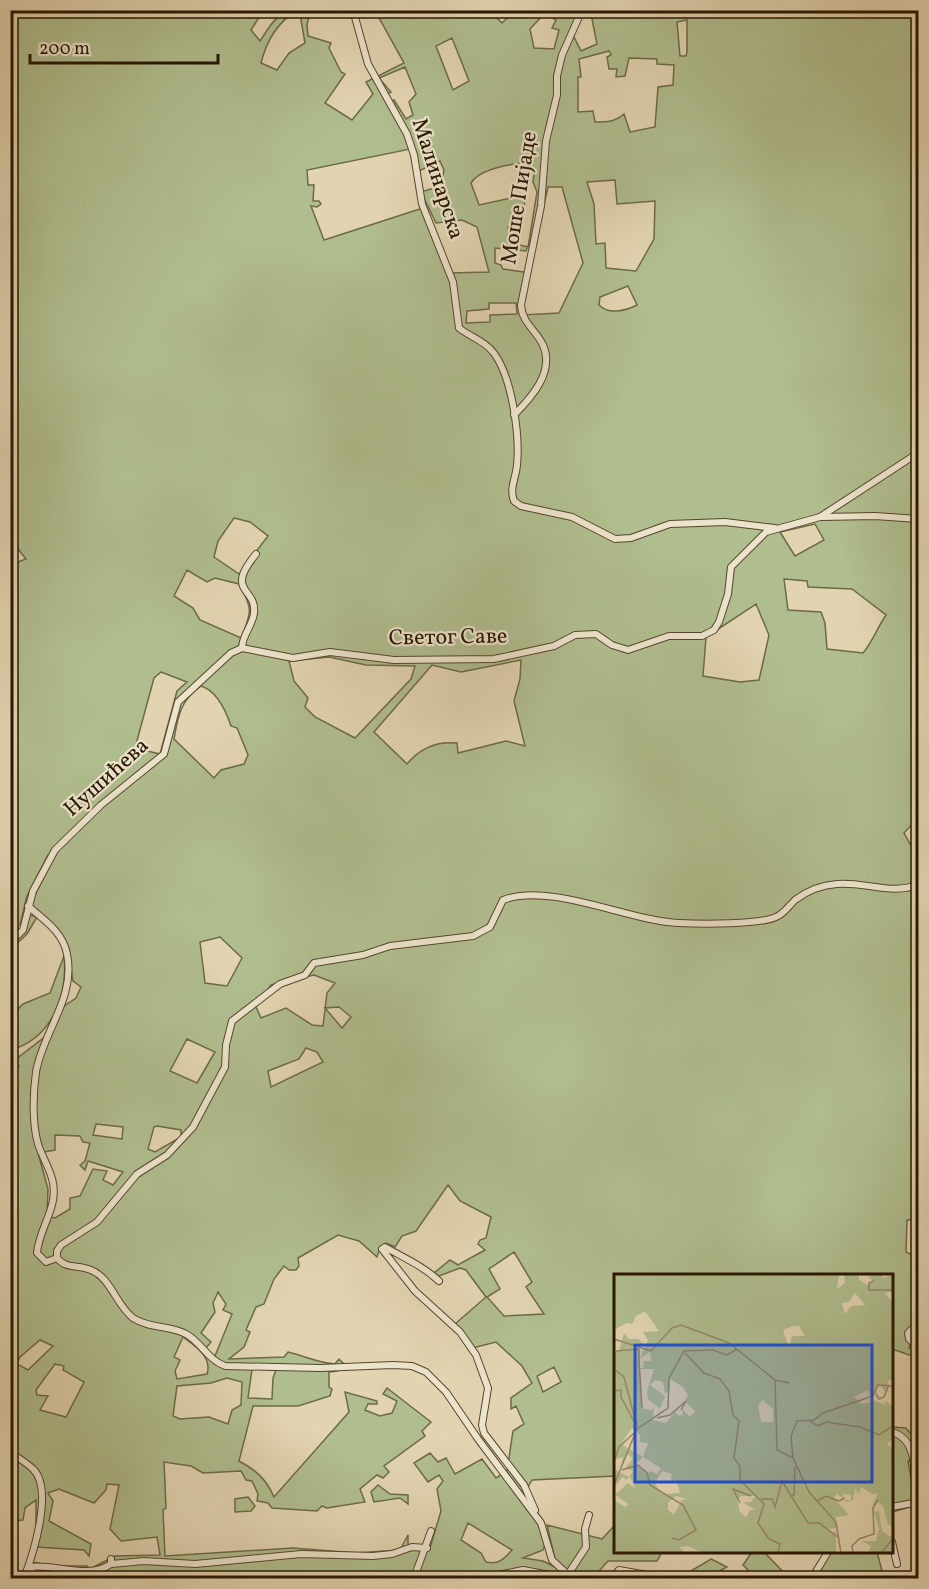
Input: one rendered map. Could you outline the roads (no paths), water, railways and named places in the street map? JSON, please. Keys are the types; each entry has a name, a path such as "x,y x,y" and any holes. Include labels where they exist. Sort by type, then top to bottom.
{"street":[{"name":"Малинарска","path":"353,10 368,64 407,134 414,155 422,204 453,282 459,328 482,341 493,352 509,386 514,416 517,465 512,490 514,501 521,506 572,517 615,539 631,538 670,524 725,522 775,528"},
{"name":"Моше Пијаде","path":"514,416 532,398 544,372 546,360 543,345 521,316 521,305 541,206 546,141 557,96 557,76 562,55 582,10"},
{"name":"Светог Саве","path":"242,648 293,658 330,652 394,660 494,659 554,646 575,635 596,633 612,645 628,651 669,636 702,636 714,630 719,622 728,594 731,567 766,532 820,517 918,453"},
{"path":"820,517 875,516 918,519"},
{"path":"242,648 242,641 254,613 252,603 242,586 243,575 245,568 256,554"},
{"name":"Нушићева","path":"10,944 23,930 33,891 55,850 101,805 164,754 178,702 231,653 242,648"},
{"path":"565,1578 552,1560 545,1531 537,1517 446,1392 426,1372 412,1366 393,1365 320,1368 225,1366 216,1363 194,1339 183,1332 157,1328 133,1317 122,1307 104,1279 91,1270 64,1265 57,1257 57,1251 61,1245 97,1222 137,1174 167,1155 193,1127 225,1067 226,1045 232,1021 280,984 304,975 314,963 363,955 390,946 473,936 490,927 503,900 518,895 550,897 677,923 762,922 780,915 797,899 816,888 838,883 912,888 918,884"},
{"path":"28,906 60,936 67,953 69,970 67,991 47,1034 36,1070 35,1093 37,1142 53,1181 54,1197 50,1215 38,1239 37,1253 46,1262 57,1257"},
{"path":"439,1281 422,1267 383,1247 382,1252 396,1265 420,1296 460,1332 476,1355 488,1388 482,1425 484,1433 524,1485 537,1517"},
{"path":"916,1325 908,1333 909,1339 918,1347"},
{"path":"893,1432 903,1435 913,1454 917,1502 893,1507"},
{"path":"10,1452 34,1469 42,1486 40,1525 24,1578"},
{"path":"565,1578 586,1547 585,1529 589,1515"},
{"path":"414,1578 427,1548 431,1531"},
{"path":"29,1567 86,1570 104,1569 111,1561 195,1564 301,1554 373,1556 412,1547 427,1548"},
{"path":"893,1549 897,1564"},
{"path":"812,1578 827,1553"},
{"path":"29,1567 32,1570 30,1578"},
{"path":"612,1578 618,1570 665,1578"},
{"path":"488,1578 523,1571 565,1578"}]}
